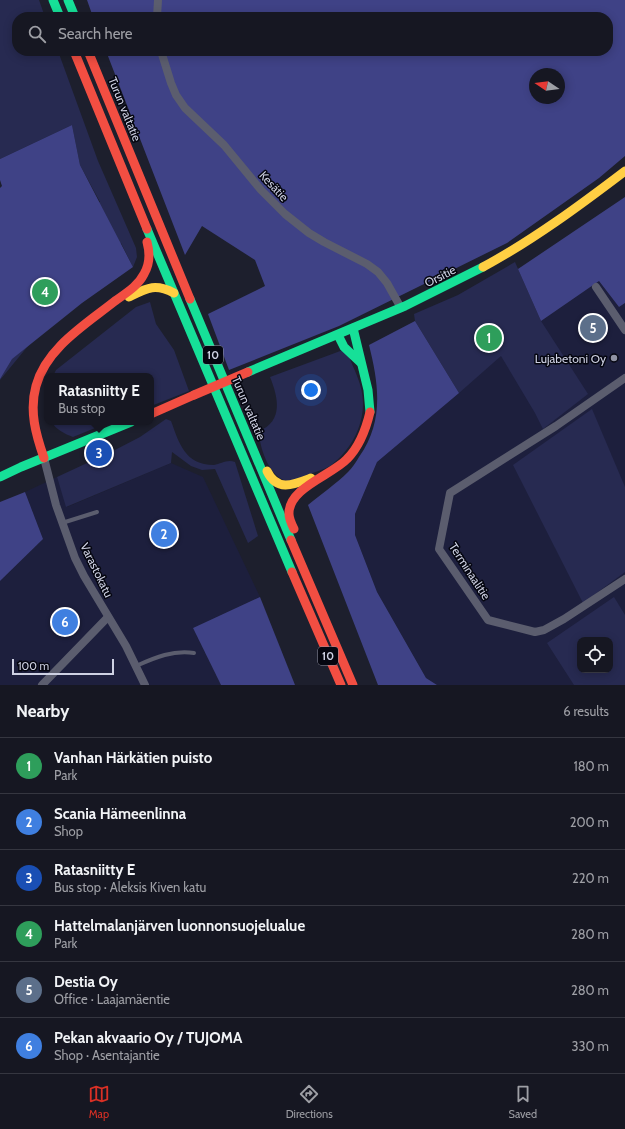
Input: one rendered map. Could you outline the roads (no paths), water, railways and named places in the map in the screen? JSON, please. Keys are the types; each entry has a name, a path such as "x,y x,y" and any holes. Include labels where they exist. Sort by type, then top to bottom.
{"main road":[{"path":"53,0 58,12"},
{"path":"68,0 73,12"},
{"name":"Turun valtatie","path":"76,56 139,210 315,627 341,685"},
{"name":"Turun valtatie","path":"90,56 236,410 354,685"},
{"name":"Orsitie","path":"154,413 440,290 497,259 583,204 625,171"},
{"path":"44,458 36,433 32,404 35,387 40,374 51,357 80,328 134,287 142,279 149,265 150,251 139,210"},
{"path":"107,308 148,287 160,287 174,293"},
{"path":"342,657 326,606 294,530 289,514 292,502 300,491 344,463 356,448 369,420 370,401 353,328"},
{"path":"338,335 344,346 360,362"},
{"path":"236,410 264,468 272,481 286,486 335,470"},
{"path":"0,477 124,425"}],"street":[{"path":"157,12 158,0"},
{"name":"Kesätie","path":"163,56 171,83 185,108 224,145 261,190 285,214 309,232 324,242 367,264 378,272 387,283 401,308"},
{"path":"596,287 625,330"},
{"name":"Terminaalitie","path":"625,378 556,426 450,493 439,549 488,620 534,632 544,630 564,619 625,579"},
{"name":"Varastokatu","path":"44,458 56,505 75,558 84,576 126,646 145,685"},
{"path":"42,685 108,617"}],"lane":[{"path":"62,523 97,512"},
{"path":"136,666 174,652 194,653"}],"place":[{"name":"Hattelmalanjärven luonnonsuojelualue","path":"45,292"},
{"name":"Destia Oy","path":"593,328"},
{"name":"Vanhan Härkätien puisto","path":"489,338"},
{"name":"Lujabetoni Oy","path":"614,358"},
{"name":"Ratasniitty E","path":"99,453"},
{"name":"Scania Hämeenlinna","path":"164,534"},
{"name":"Pekan akvaario Oy / TUJOMA","path":"65,622"}]}
